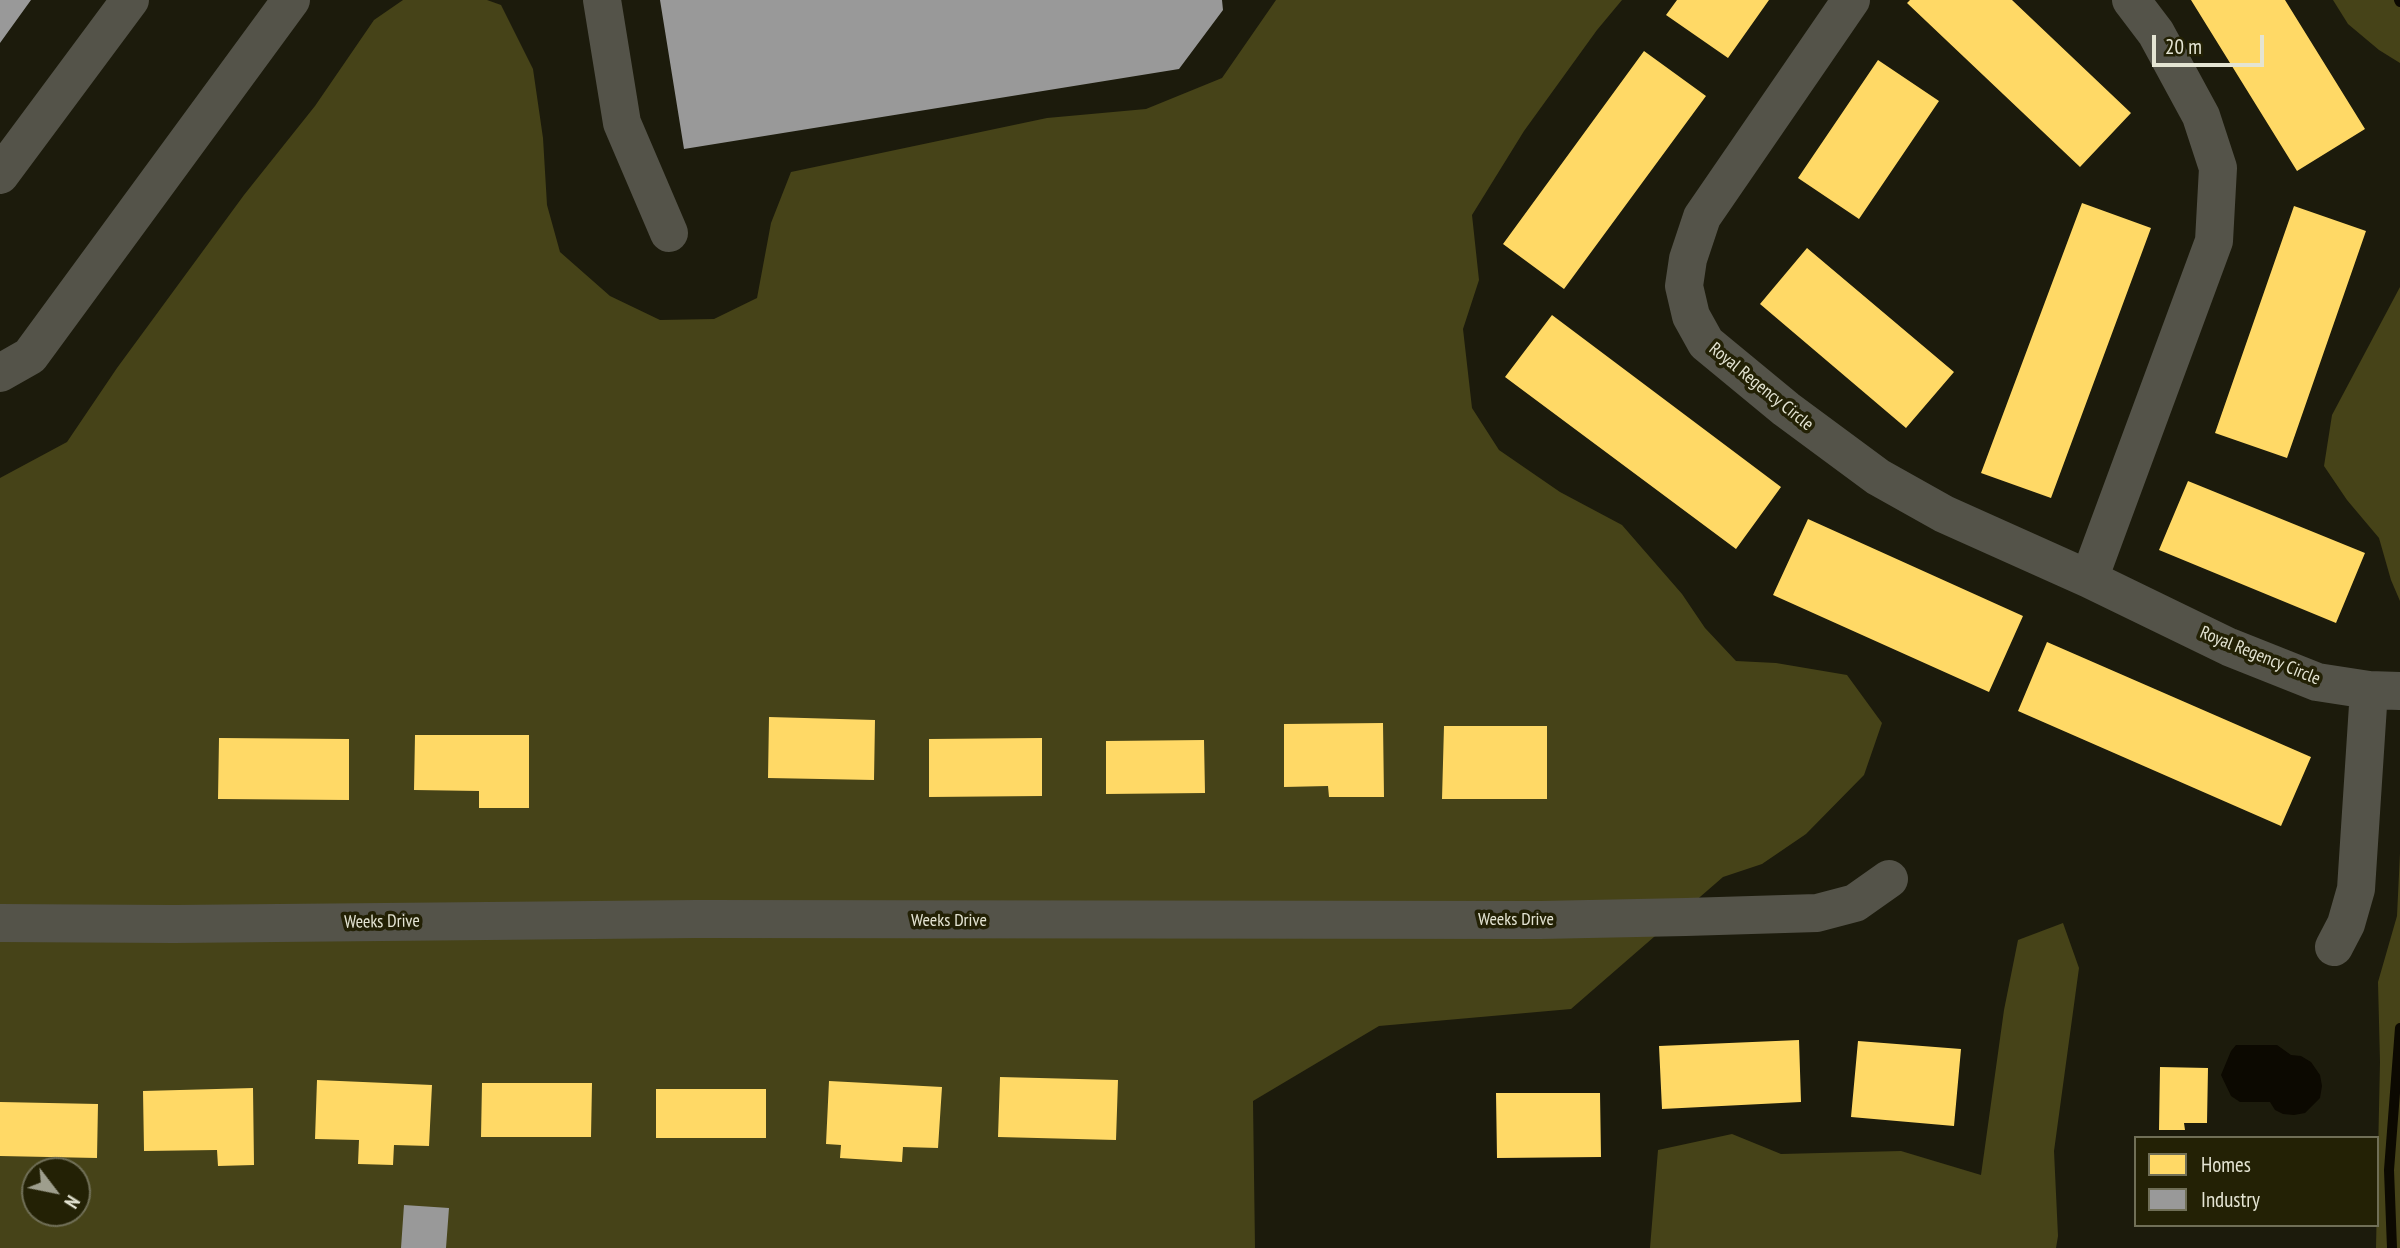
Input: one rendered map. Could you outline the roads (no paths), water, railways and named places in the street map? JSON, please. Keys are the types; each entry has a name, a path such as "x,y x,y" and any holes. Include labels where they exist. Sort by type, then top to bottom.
{"street":[{"path":"0,175 130,0"},
{"path":"0,373 30,356 291,0"},
{"path":"602,0 622,123 669,233"},
{"name":"Royal Regency Circle","path":"1850,0 1702,217 1688,259 1684,286 1691,316 1706,343 1786,409 1878,477 1944,514 2089,579 2229,647 2316,682 2385,690"},
{"path":"2089,579 2214,241 2218,168 2201,116 2156,33 2131,0"},
{"path":"2334,947 2346,924 2356,889 2385,690"},
{"name":"Weeks Drive","path":"0,923 174,925 696,919 1540,920 1686,917 1817,913 1855,903 1889,879"}],"waterway":[{"path":"2392,1248 2389,1170 2400,1028"}]}
